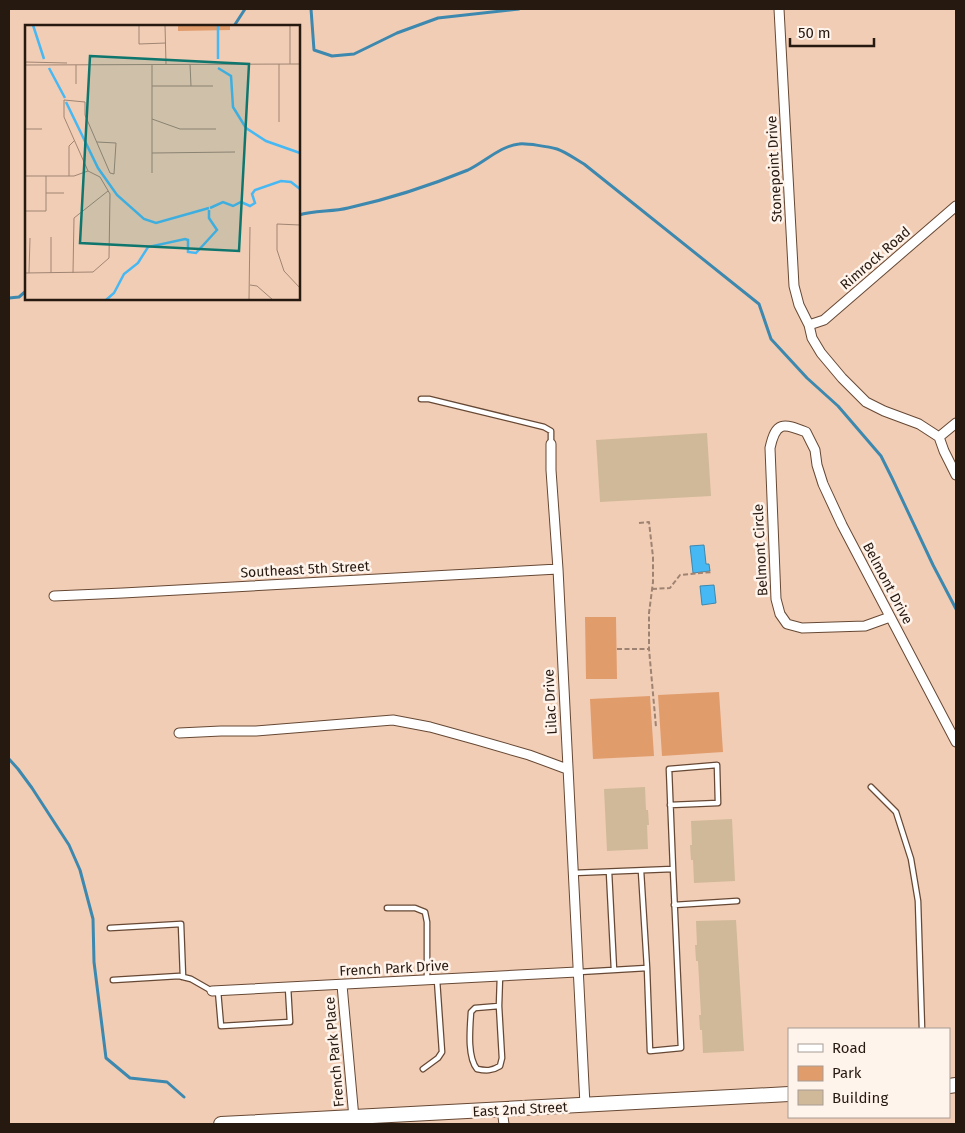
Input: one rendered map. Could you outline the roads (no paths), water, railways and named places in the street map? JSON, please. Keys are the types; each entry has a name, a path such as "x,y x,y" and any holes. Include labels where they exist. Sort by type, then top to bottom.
{"main road":[{"name":"East 2nd Street","path":"221,1124 354,1121 502,1110 788,1094"}],"street":[{"name":"Stonepoint Drive","path":"779,9 794,286 799,305 820,353 866,402 919,424 939,437"},
{"name":"Rimrock Road","path":"809,325 824,320 956,206"},
{"path":"956,423 939,437 956,475"},
{"name":"Belmont Circle","path":"806,432 790,425 780,427 773,434 770,448 776,599 780,614 787,624 802,628 865,626 890,617"},
{"name":"Belmont Drive","path":"806,432 815,450 817,465 824,484 842,525 956,742"},
{"name":"Lilac Drive","path":"551,444 585,1106"},
{"name":"Southeast 5th Street","path":"54,596 558,569"},
{"path":"179,733 256,731 393,720 430,727 528,755 567,769"},
{"name":"French Park Drive","path":"215,991 577,972"},
{"name":"French Park Place","path":"342,985 354,1121"},
{"path":"502,1110 504,1124"}],"lane":[{"name":"Lilac Drive","path":"421,398 483,411 544,427 551,430 551,444"},
{"path":"642,871 650,1051 681,1048 674,906 673,869 670,805 669,769 717,765 718,803 670,805"},
{"path":"871,787 896,812 911,859 918,901 922,1028"},
{"path":"572,873 673,869"},
{"path":"609,872 614,970"},
{"path":"674,906 737,901"},
{"path":"387,908 415,908 425,912 427,922 427,980"},
{"path":"110,928 181,924 183,977"},
{"path":"577,972 647,968"},
{"path":"113,980 179,976 191,979 215,991 222,1026 290,1022 288,987"},
{"path":"499,1006 475,1008 471,1012 471,1051 473,1064 477,1069 486,1071 495,1069 500,1066 502,1058 499,1006 500,976"},
{"path":"423,1069 438,1058 442,1052 437,980"}],"water":[{"path":"704,545 706,564 709,564 710,571 693,573 690,546"},
{"path":"714,585 716,603 702,605 700,586"}],"waterway":[{"path":"235,25 245,9"},
{"path":"311,9 314,50 332,56 354,54 397,33 438,18 519,9"},
{"path":"300,215 348,208 409,192 468,170 512,145 522,144 557,149 584,164 759,304 771,339 807,378 838,406 881,456 956,609"},
{"path":"9,298 19,297 25,292"},
{"path":"9,759 32,788 69,845 80,870 93,919 94,962 106,1058 130,1078 167,1082 184,1097"}]}
